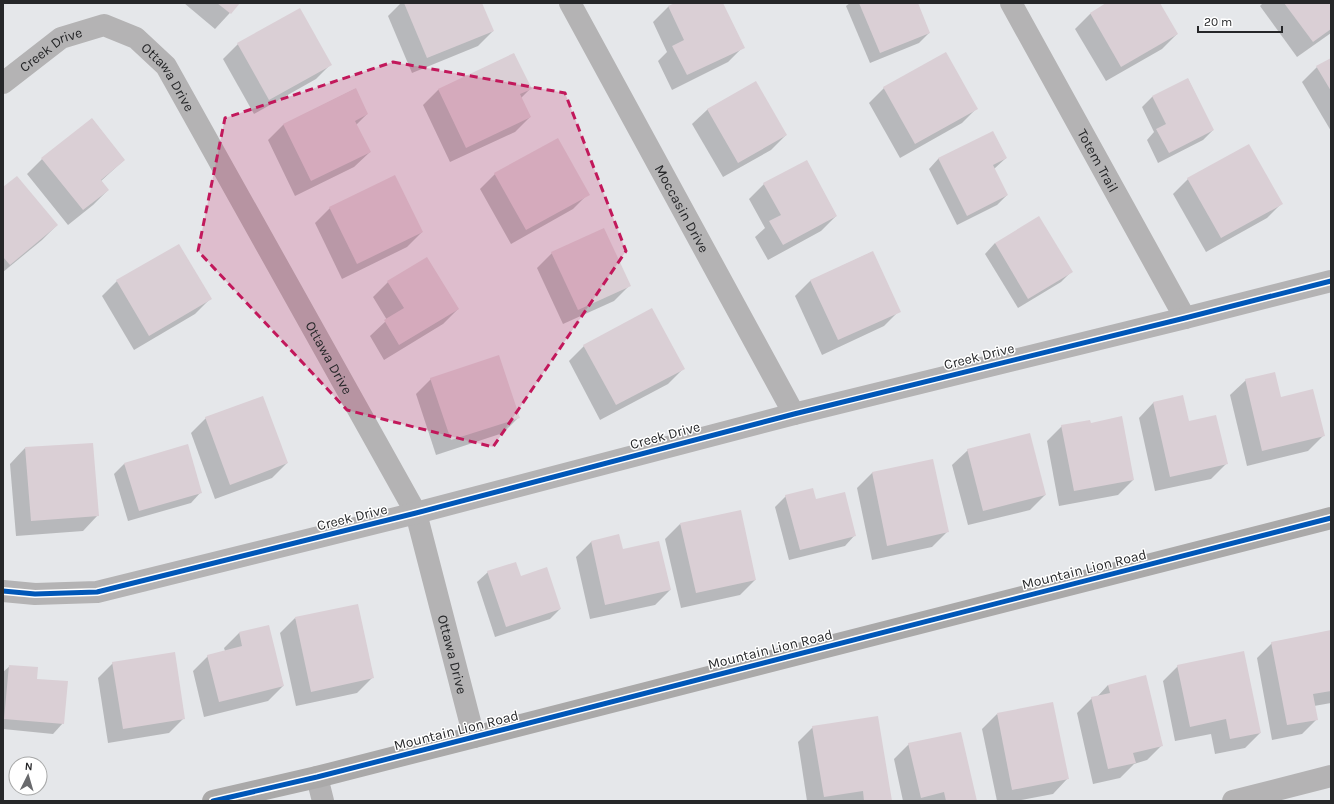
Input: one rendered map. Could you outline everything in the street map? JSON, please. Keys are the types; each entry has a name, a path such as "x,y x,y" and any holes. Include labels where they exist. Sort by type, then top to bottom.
{"street":[{"name":"Moccasin Drive","path":"570,3 794,414"},
{"name":"Totem Trail","path":"1010,3 1186,318"},
{"name":"Creek Drive","path":"3,83 61,38 104,25"},
{"name":"Ottawa Drive","path":"104,25 136,38 166,66 416,513 474,738"},
{"name":"Creek Drive","path":"3,591 35,594 97,592 416,513 794,414 1331,281"},
{"name":"Mountain Lion Road","path":"214,801 474,738 1331,518"},
{"path":"1233,801 1331,776"},
{"path":"317,777 323,801"}],"highlighted area":[{"path":"393,62 565,93 626,251 493,447 347,410 198,251 225,118"}],"building":[{"path":"217,3 240,3 231,14"},
{"path":"404,3 482,3 494,31 427,58"},
{"path":"675,3 723,3 745,48 687,75 672,46 684,40 668,6"},
{"path":"859,3 918,3 930,33 880,53"},
{"path":"1106,3 1160,3 1178,34 1121,67 1090,13"},
{"path":"1284,3 1331,3 1331,29 1313,42"},
{"path":"300,8 332,65 269,100 237,43"},
{"path":"946,52 978,109 915,144 883,87"},
{"path":"514,53 532,89 520,94 531,117 466,148 438,89"},
{"path":"1331,58 1331,91 1316,66"},
{"path":"1188,78 1214,130 1169,153 1156,129 1166,124 1152,96"},
{"path":"756,81 787,135 738,163 707,109"},
{"path":"356,88 368,114 355,121 371,152 311,181 283,124"},
{"path":"92,118 125,160 101,180 109,190 83,210 41,158"},
{"path":"993,131 1007,158 993,165 1008,195 967,216 938,158"},
{"path":"558,138 590,195 526,230 494,173"},
{"path":"1249,144 1283,204 1221,238 1187,178"},
{"path":"807,160 837,216 783,245 769,221 781,215 763,183"},
{"path":"395,175 423,232 357,264 329,207"},
{"path":"17,176 58,225 10,265 3,257 3,187"},
{"path":"1039,216 1073,272 1028,299 995,243"},
{"path":"604,228 631,286 578,310 551,252"},
{"path":"179,244 212,299 149,336 116,280"},
{"path":"873,251 901,312 838,340 810,280"},
{"path":"427,257 459,309 399,345 384,320 404,308 387,281"},
{"path":"652,308 685,369 616,405 583,345"},
{"path":"499,355 520,418 451,440 430,378"},
{"path":"1275,372 1281,397 1313,389 1325,436 1262,451 1245,379"},
{"path":"1183,395 1189,421 1216,415 1228,464 1170,477 1153,402"},
{"path":"263,396 288,463 230,485 205,417"},
{"path":"1122,416 1134,480 1074,491 1061,425 1090,420 1091,423"},
{"path":"1030,433 1046,495 983,511 967,449"},
{"path":"93,443 99,516 31,521 25,447"},
{"path":"188,444 202,493 139,511 124,463"},
{"path":"933,459 949,532 887,546 872,472"},
{"path":"813,488 816,499 845,492 856,536 800,550 785,495"},
{"path":"741,510 756,580 696,593 680,523"},
{"path":"619,534 623,549 659,541 671,590 605,605 591,541"},
{"path":"516,562 521,576 547,567 561,609 506,627 487,571"},
{"path":"358,604 374,678 311,692 295,617"},
{"path":"269,625 284,686 219,702 207,655 242,646 239,632"},
{"path":"1331,630 1331,691 1313,694 1318,720 1287,725 1271,642"},
{"path":"1244,651 1261,733 1230,739 1226,719 1190,727 1177,665"},
{"path":"175,652 185,719 123,729 112,662"},
{"path":"9,665 38,667 37,679 68,681 64,724 4,719"},
{"path":"1146,675 1163,746 1133,753 1136,763 1108,769 1091,697 1110,693 1108,685"},
{"path":"1053,702 1069,779 1012,790 997,713"},
{"path":"878,716 892,801 864,801 863,791 824,797 812,726"},
{"path":"961,732 977,801 946,801 944,792 921,798 908,743"}],"cycle path":[{"path":"3,591 35,594 97,592 416,513 794,414 1331,281"},
{"path":"213,801 317,777 1331,518"}]}
